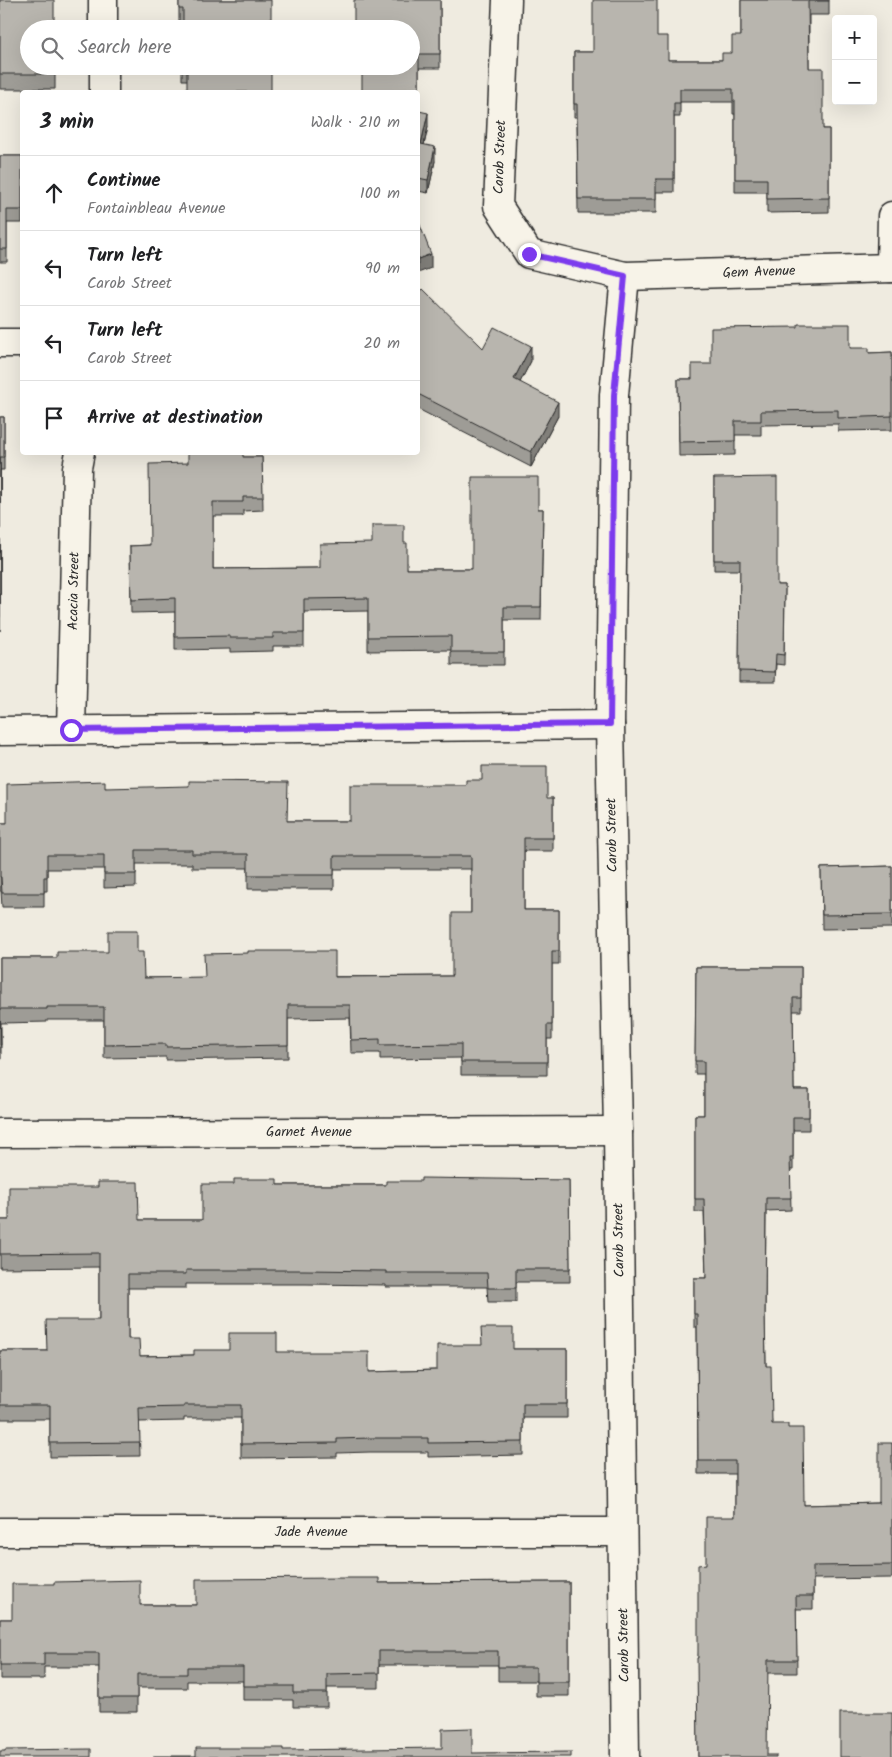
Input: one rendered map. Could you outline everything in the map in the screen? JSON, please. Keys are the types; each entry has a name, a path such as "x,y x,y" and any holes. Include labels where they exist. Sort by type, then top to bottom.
{"street":[{"path":"103,0 103,20"},
{"name":"Carob Street","path":"507,0 498,206 529,254 625,276 614,395 610,724 618,1131 625,1757"},
{"path":"104,75 104,90"},
{"path":"892,216 892,268"},
{"name":"Gem Avenue","path":"625,276 892,268"},
{"path":"0,343 20,343"},
{"name":"Acacia Street","path":"71,730 76,468 79,455"},
{"path":"0,731 610,724"},
{"name":"Garnet Avenue","path":"0,1132 618,1131"},
{"name":"Jade Avenue","path":"0,1532 622,1532"}],"building":[{"path":"0,0 54,0 54,20 20,20 20,74 0,74"},
{"path":"179,0 271,0 271,20 183,20 183,9 179,9"},
{"path":"354,0 440,0 440,54 420,54 420,20 354,20"},
{"path":"593,0 657,0 657,36 668,36 668,60 722,60 722,53 732,53 732,36 741,36 741,0 829,0 808,1 809,68 823,68 823,129 829,129 829,198 767,199 767,179 735,179 735,101 733,101 733,89 680,89 680,103 674,103 674,179 656,179 656,199 578,199 577,104 574,104 574,52 593,52"},
{"path":"187,75 271,75 271,90 187,90"},
{"path":"362,75 419,75 419,90 362,90"},
{"path":"420,111 428,113 421,144 435,147 428,180 420,178"},
{"path":"0,156 20,156 20,210 7,210 7,249 0,249"},
{"path":"420,225 431,254 420,258"},
{"path":"423,289 483,348 494,327 531,346 514,379 558,402 531,452 420,395 420,292"},
{"path":"798,324 850,324 850,348 869,348 869,353 892,352 892,416 838,418 838,410 761,411 761,421 735,421 735,441 679,442 678,379 692,379 692,364 711,364 711,328 798,327"},
{"path":"0,417 4,417 4,457 0,457"},
{"path":"188,455 262,457 263,497 243,497 243,502 213,502 213,569 320,568 320,544 372,543 372,525 404,525 404,543 407,543 407,569 472,569 472,477 538,477 538,509 543,509 541,607 504,607 504,652 451,652 451,636 368,637 368,598 304,599 304,633 273,633 273,638 230,638 230,636 175,637 175,598 131,600 130,546 150,545 149,464 188,463"},
{"path":"777,477 777,585 785,585 784,655 776,654 775,672 739,671 740,560 714,560 714,478"},
{"path":"482,766 547,766 547,798 553,798 553,838 524,838 524,910 559,910 559,951 552,951 552,1025 547,1025 547,1062 461,1062 461,1044 380,1045 380,1039 351,1040 350,1005 288,1005 288,1045 166,1047 166,1044 104,1045 104,1007 0,1009 0,958 57,958 57,952 108,952 108,931 137,931 137,952 143,952 144,978 205,977 204,954 248,953 248,951 335,951 335,977 452,976 452,913 471,913 471,856 334,856 334,875 248,875 248,854 192,854 192,850 136,850 136,874 104,874 104,855 47,855 47,877 44,877 44,893 2,893 0,877 0,823 7,823 7,784 105,781 105,788 189,786 189,781 288,782 287,821 350,821 350,785 466,785 466,780 482,780"},
{"path":"892,866 892,914 822,915 821,868"},
{"path":"696,967 801,967 801,998 793,998 794,1090 809,1090 809,1117 793,1117 793,1157 790,1157 791,1198 766,1198 765,1313 766,1366 771,1366 772,1424 788,1424 788,1428 803,1428 804,1505 879,1503 879,1443 892,1443 892,1565 813,1566 813,1596 796,1596 797,1660 768,1660 767,1755 776,1755 776,1757 698,1757 698,1565 706,1564 706,1517 735,1517 735,1461 698,1461 697,1314 694,1314 694,1278 706,1278 704,1199 695,1199 695,1115 704,1115 704,1061 695,1061"},
{"path":"0,1009 1,1045 0,1045"},
{"path":"421,1178 569,1180 570,1269 516,1269 516,1288 488,1288 487,1273 186,1270 186,1274 128,1274 128,1339 139,1339 140,1356 194,1355 194,1350 229,1350 229,1333 277,1333 277,1352 369,1352 369,1372 437,1370 437,1345 482,1345 481,1328 513,1328 513,1349 567,1349 567,1404 523,1404 523,1442 428,1443 428,1438 370,1438 337,1439 337,1443 241,1444 241,1405 184,1405 184,1407 139,1408 140,1442 50,1443 50,1405 0,1405 0,1351 47,1351 46,1320 99,1320 99,1253 0,1254 0,1220 9,1220 9,1187 98,1187 98,1182 138,1182 139,1220 202,1220 202,1184 234,1184 234,1179 277,1179 277,1185 386,1185 386,1181 421,1181"},
{"path":"379,1578 379,1583 569,1582 569,1682 536,1682 536,1667 498,1667 498,1651 379,1651 379,1673 327,1674 327,1693 293,1693 293,1686 243,1686 243,1667 187,1667 187,1674 137,1674 137,1698 99,1698 99,1653 44,1653 44,1665 0,1665 0,1619 12,1619 12,1584 140,1580 140,1605 196,1605 196,1579"},
{"path":"840,1713 892,1713 892,1757 840,1757"},
{"path":"472,1728 472,1753 571,1752 571,1757 154,1757 196,1756 196,1748 283,1748 283,1750 442,1748 442,1729"},
{"path":"91,1749 91,1757 0,1757 0,1751 5,1750"}],"route":[{"path":"71,730 610,724 614,395 625,276 529,254"}]}
